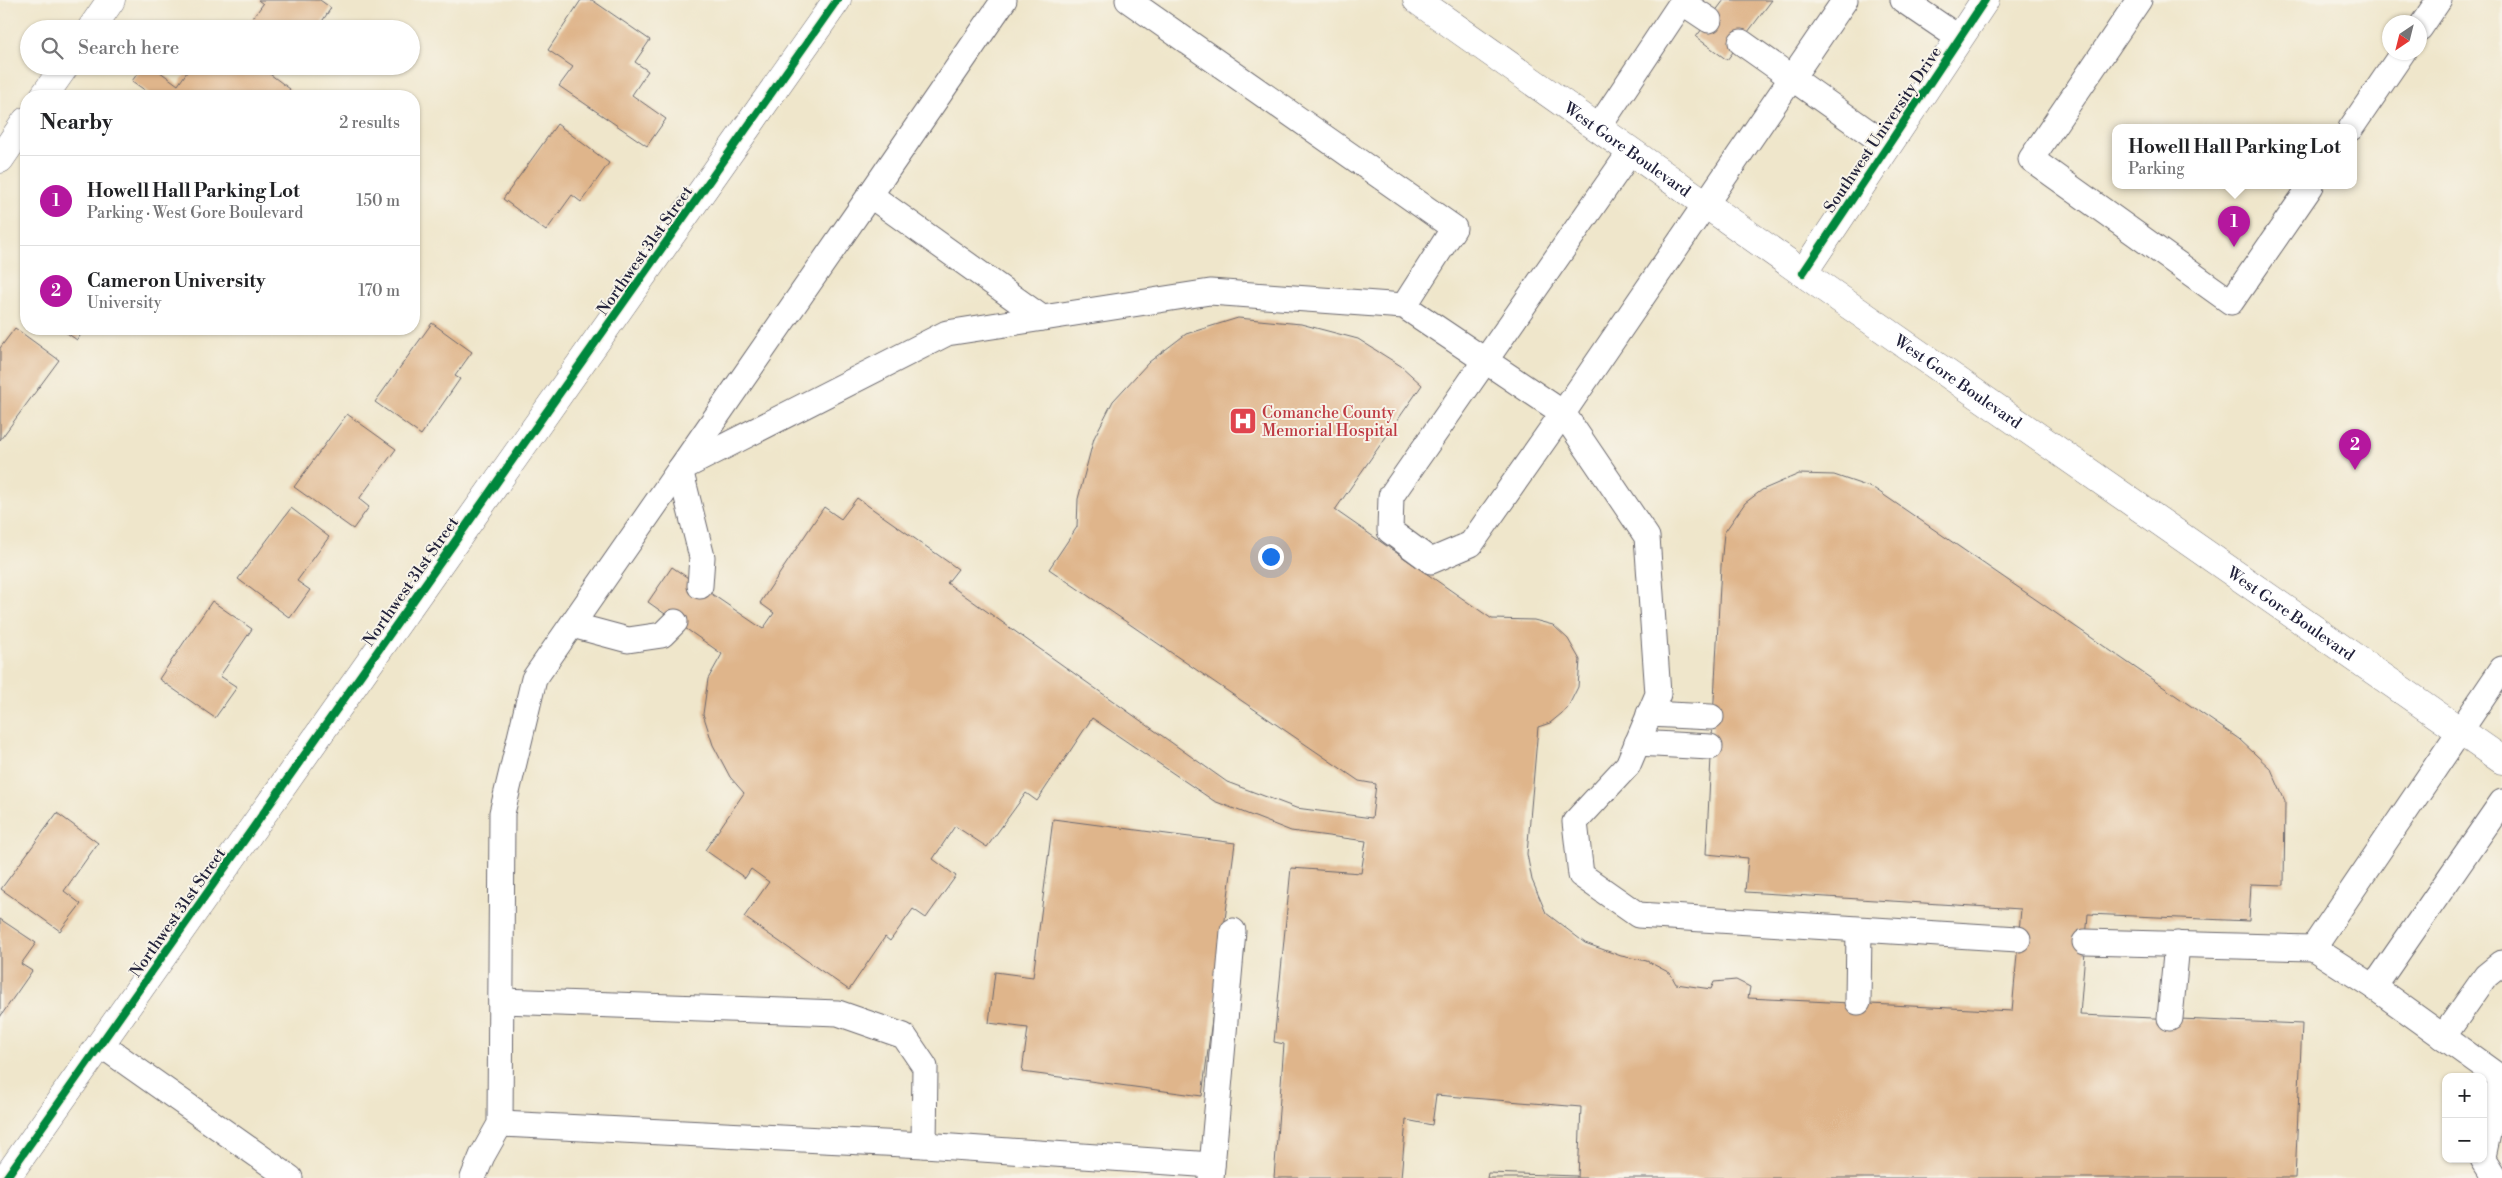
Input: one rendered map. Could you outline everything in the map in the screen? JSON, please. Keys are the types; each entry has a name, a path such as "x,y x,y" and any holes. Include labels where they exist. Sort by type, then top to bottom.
{"street":[{"path":"97,20 111,0"},
{"name":"Northwest 31st Street","path":"6,1178 837,0"},
{"name":"West Gore Boulevard","path":"1417,0 1803,273 2502,760"},
{"name":"Southwest University Drive","path":"1803,273 1985,0"},
{"path":"48,90 59,75"},
{"path":"0,159 20,130"}],"lane":[{"path":"473,1178 482,1156 500,1124 502,813 534,679 1004,0"},
{"path":"1128,0 1454,228 1404,306"},
{"path":"1631,152 1391,496 1390,530 1431,561 1471,544 1564,413 1704,203 1845,0"},
{"path":"1903,0 1959,38"},
{"path":"2139,0 2031,159 2231,302 2309,189"},
{"path":"2427,18 2439,0"},
{"path":"1598,128 1682,2 1709,20"},
{"path":"1742,42 1888,146"},
{"path":"2354,124 2398,60"},
{"path":"870,195 1042,318"},
{"path":"680,468 947,333 1210,292 1404,306 1564,413 1647,537 1658,694 1628,766 1575,822 1581,875 1638,915 1859,930 2018,938"},
{"path":"680,468 702,558 700,586"},
{"path":"572,625 628,640 662,635 675,622"},
{"path":"2313,948 2459,730 2502,670"},
{"path":"1649,714 1711,717"},
{"path":"1638,743 1710,747"},
{"path":"2374,987 2502,802"},
{"path":"500,1124 924,1145 1212,1171 1233,930"},
{"path":"1858,1002 1859,930"},
{"path":"2085,942 2313,948 2374,987 2501,1078 2487,1140"},
{"path":"2170,1018 2177,944"},
{"path":"2443,1037 2486,976 2502,963"},
{"path":"501,1001 838,1013 904,1036 925,1067 924,1145"},
{"path":"100,1044 290,1178"},
{"path":"2486,1163 2495,1178"}],"building":[{"path":"258,0 320,0 331,8 323,20 251,20 263,4"},
{"path":"581,0 592,0 650,40 635,62 648,71 632,95 666,119 647,146 559,86 573,67 548,50"},
{"path":"1724,0 1772,0 1727,60 1696,37"},
{"path":"136,75 164,75 178,85 185,75 271,75 290,89 145,90 132,81"},
{"path":"557,124 609,163 581,202 572,195 546,231 503,199"},
{"name":"Comanche County Memorial Hospital","path":"1238,318 1301,324 1358,339 1401,366 1422,385 1335,510 1492,619 1534,620 1553,625 1568,639 1580,660 1578,687 1567,709 1550,723 1538,727 1527,854 1532,880 1546,913 1585,943 1621,956 1647,961 1670,973 1676,984 1711,989 1714,982 1736,980 1750,987 1748,998 2012,1011 2021,909 1745,892 1748,858 1706,854 1724,533 1745,503 1762,490 1799,474 1834,475 1875,489 2239,739 2271,769 2285,801 2284,885 2251,884 2249,921 2088,914 2080,1015 2302,1024 2295,1178 1578,1178 1581,1107 1436,1095 1432,1125 1406,1120 1401,1178 1274,1178 1284,1044 1274,1042 1291,868 1361,873 1366,841 1291,831 1214,801 1092,718 1037,801 1026,793 987,847 955,826 933,859 956,876 926,918 913,909 890,941 885,937 849,990 744,917 769,882 751,869 745,878 705,850 744,793 730,777 713,745 703,714 708,679 722,654 648,602 672,567 763,629 774,613 760,603 824,507 841,519 857,498 958,569 947,583 1227,782 1296,808 1372,818 1376,784 1359,781 1049,569 1077,527 1078,499 1094,438 1113,401 1149,362 1186,334"},
{"path":"432,323 472,352 455,376 460,379 421,435 375,402"},
{"path":"15,328 20,332 20,335 25,335 59,360 0,440 0,348"},
{"path":"70,335 81,335 77,340"},
{"path":"347,414 396,449 359,499 369,507 353,529 294,487"},
{"path":"291,508 329,537 297,581 310,590 290,618 238,579"},
{"path":"212,601 252,629 220,676 237,687 215,718 159,679"},
{"path":"57,813 98,843 64,891 81,904 60,931 1,889"},
{"path":"1053,819 1235,843 1202,1096 1022,1072 1028,1028 989,1023 995,972 1033,977"},
{"path":"0,919 36,943 21,964 32,971 0,1017"},
{"path":"1488,1173 1577,1176 1577,1178 1487,1178"}],"cycle path":[{"path":"6,1178 837,0"},
{"path":"1803,273 1985,0"}],"place":[{"name":"Howell Hall Parking Lot","path":"2234,247"},
{"name":"Comanche County Memorial Hospital","path":"1243,421"},
{"name":"Cameron University","path":"2355,470"}]}
